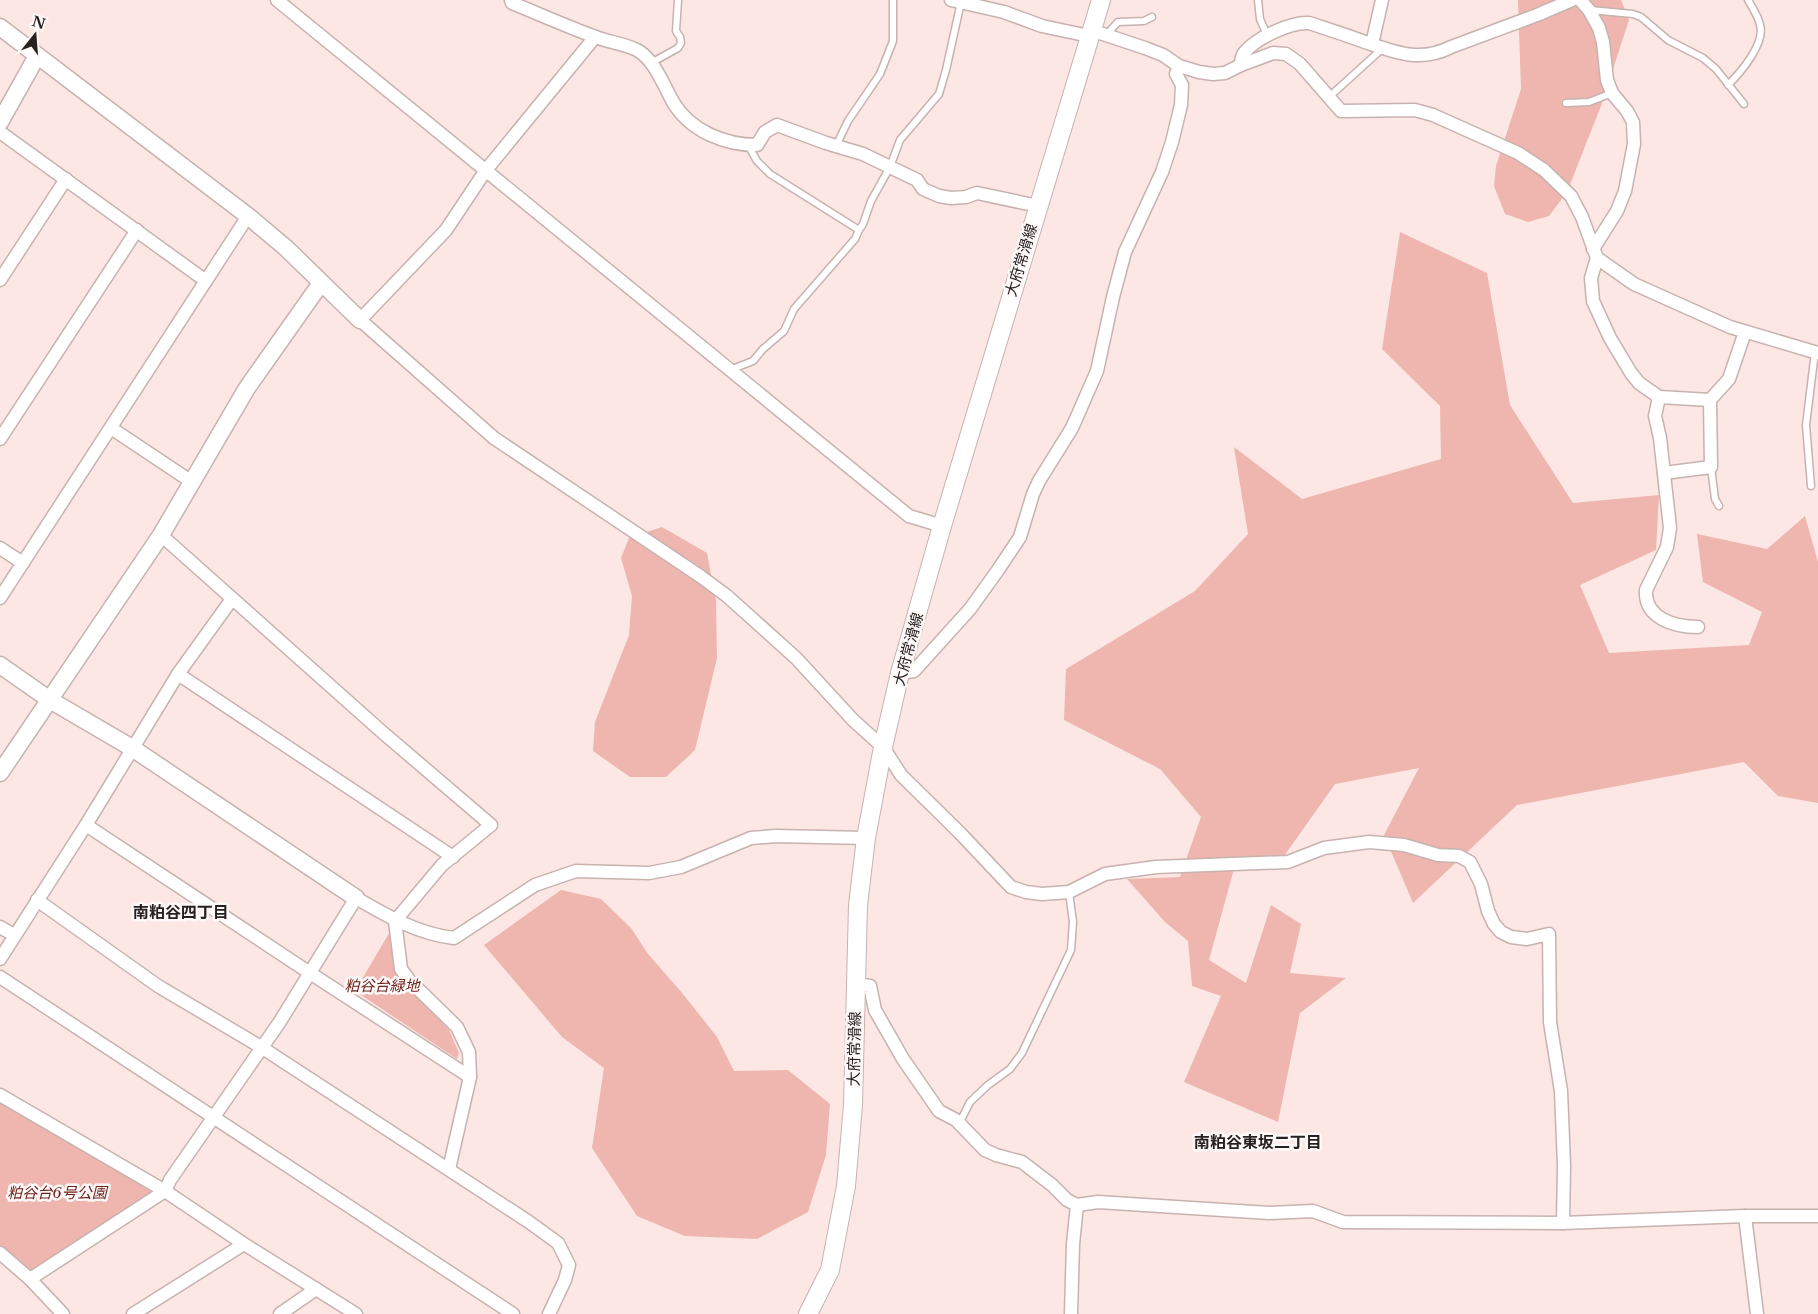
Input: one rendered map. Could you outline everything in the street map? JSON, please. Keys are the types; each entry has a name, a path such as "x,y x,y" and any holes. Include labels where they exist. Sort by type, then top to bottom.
{"main road":[{"name":"大府常滑線","path":"808,1314 830,1270 846,1186 853,1105 858,905 866,838 883,747 900,673 942,526 1038,206 1095,34 1101,0"}],"street":[{"path":"277,0 909,516 942,526"},
{"path":"1378,46 1382,0"},
{"path":"1240,65 1243,54 1268,35 1298,22 1309,23 1394,53 1413,56 1439,53 1572,0"},
{"path":"1580,0 1589,10 1599,28 1603,42 1607,80 1612,93 1627,110 1634,122 1634,144 1625,191 1617,211 1595,253 1591,278 1593,301 1610,338 1639,383 1659,397 1710,400"},
{"path":"509,1 594,37 638,50 655,67 674,104 693,123 711,136 729,142 757,145 765,132 777,126 863,154 917,180 923,189 939,196 951,198 966,197 977,192 1038,206"},
{"path":"956,1 1004,12 1042,26 1095,34 1163,55 1179,66 1213,74 1225,73 1240,65 1273,53 1286,54 1300,64 1341,111 1415,110 1433,115 1518,153 1544,170 1571,196 1582,217 1595,253 1601,262 1634,284 1730,328 1817,353"},
{"path":"0,27 248,216 286,248 360,320 494,438 727,596 796,658 853,720 883,747 901,775 1011,888 1042,894 1069,892 1105,874 1156,867 1288,862 1324,848 1369,842 1404,845 1438,854 1459,856 1470,862 1481,884 1488,911 1494,924 1501,932 1512,937 1527,939 1549,934 1550,1022 1561,1092 1564,1165 1563,1223"},
{"path":"360,320 446,230 486,170 594,37"},
{"path":"0,122 37,56"},
{"path":"900,673 914,671 970,609 998,570 1020,537 1036,488 1072,428 1098,371 1113,297 1125,252 1162,172 1172,142 1181,105 1182,85 1176,74 1179,66"},
{"path":"0,132 206,282"},
{"path":"0,280 66,179"},
{"path":"0,598 248,216"},
{"path":"0,439 137,230"},
{"path":"0,773 161,535 247,388 321,283"},
{"path":"1664,472 1711,467 1710,400 1729,379 1745,332"},
{"path":"1659,397 1655,416 1660,438 1669,510 1669,538 1667,547 1646,590 1645,598 1648,609 1660,618 1687,627 1698,626"},
{"path":"111,428 192,482"},
{"path":"161,535 380,731 491,825 442,865 395,921 401,969 409,980 457,1027 469,1052 470,1077 449,1169"},
{"path":"0,548 23,563"},
{"path":"0,959 86,825 178,674 232,599"},
{"path":"0,665 50,700 132,748 356,898 395,921 439,937 454,938 535,884 576,872 649,873 682,867 751,838 776,836 866,838"},
{"path":"178,674 453,857"},
{"path":"86,825 470,1077"},
{"path":"30,1279 165,1191 170,1180 279,1023 356,898"},
{"path":"37,900 158,986 260,1048 449,1169 558,1243 569,1265 565,1280 549,1314"},
{"path":"0,926 14,936"},
{"path":"0,977 513,1314"},
{"path":"856,984 870,986 874,1010 903,1059 939,1111 959,1124 985,1150 1022,1162 1052,1185 1067,1200 1077,1205 1098,1202 1269,1213 1313,1211 1343,1222 1563,1223 1745,1216 1818,1216"},
{"path":"0,1095 165,1191 244,1244 356,1314"},
{"path":"1071,1314 1073,1244 1077,1205"},
{"path":"1745,1216 1756,1314"},
{"path":"133,1314 244,1244"},
{"path":"0,1253 30,1279 63,1314"},
{"path":"280,1314 316,1289"}],"lane":[{"path":"651,63 678,48 682,42 676,31 678,0"},
{"path":"836,146 848,121 880,74 894,41 894,0"},
{"path":"1258,0 1260,19 1268,35"},
{"path":"1728,85 1748,61 1762,36 1758,18 1748,0"},
{"path":"732,373 735,368 753,361 762,349 784,331 794,309 855,239 864,224 871,201 890,167 900,140 939,94 946,70 956,1"},
{"path":"1589,10 1633,14 1641,18 1668,40 1703,58 1716,69 1744,104"},
{"path":"1095,34 1118,22 1144,21 1152,17"},
{"path":"1329,97 1378,46"},
{"path":"1566,103 1588,102 1612,93"},
{"path":"748,145 757,161 770,174 859,230"},
{"path":"1811,486 1806,425 1817,353"},
{"path":"1711,467 1715,499 1718,506"},
{"path":"959,1124 970,1102 988,1085 1010,1069 1022,1053 1071,950 1072,922 1069,892"}],"green space":[{"path":"1518,0 1621,0 1629,20 1601,106 1567,192 1549,216 1528,222 1505,214 1494,186 1496,166 1521,89"},
{"path":"1400,232 1487,273 1510,405 1573,503 1659,495 1656,550 1580,585 1609,653 1749,645 1762,612 1703,582 1697,534 1767,549 1805,516 1818,562 1818,803 1778,796 1744,762 1517,805 1413,903 1384,835 1419,768 1335,784 1282,859 1237,858 1209,960 1246,983 1271,905 1301,924 1290,973 1346,978 1300,1013 1278,1122 1184,1082 1221,996 1192,986 1188,941 1165,922 1127,879 1180,877 1201,817 1160,769 1064,720 1066,669 1195,591 1248,534 1234,447 1302,499 1441,459 1440,406 1382,349"},
{"path":"662,527 707,553 716,601 717,658 695,750 666,777 630,777 593,751 595,722 629,635 632,596 621,558 629,538"},
{"path":"561,890 601,899 631,928 648,954 717,1037 734,1071 788,1070 830,1104 826,1155 808,1212 757,1239 685,1236 637,1216 592,1148 604,1068 562,1037 484,945"},
{"name":"粕谷台緑地","path":"391,930 398,973 449,1030 459,1053 457,1059 355,991"},
{"name":"粕谷台6号公園","path":"0,1090 165,1191 30,1279 0,1247"}],"district":[{"name":"南粕谷四丁目","path":"181,912"},
{"name":"南粕谷東坂二丁目","path":"1258,1142"}]}
